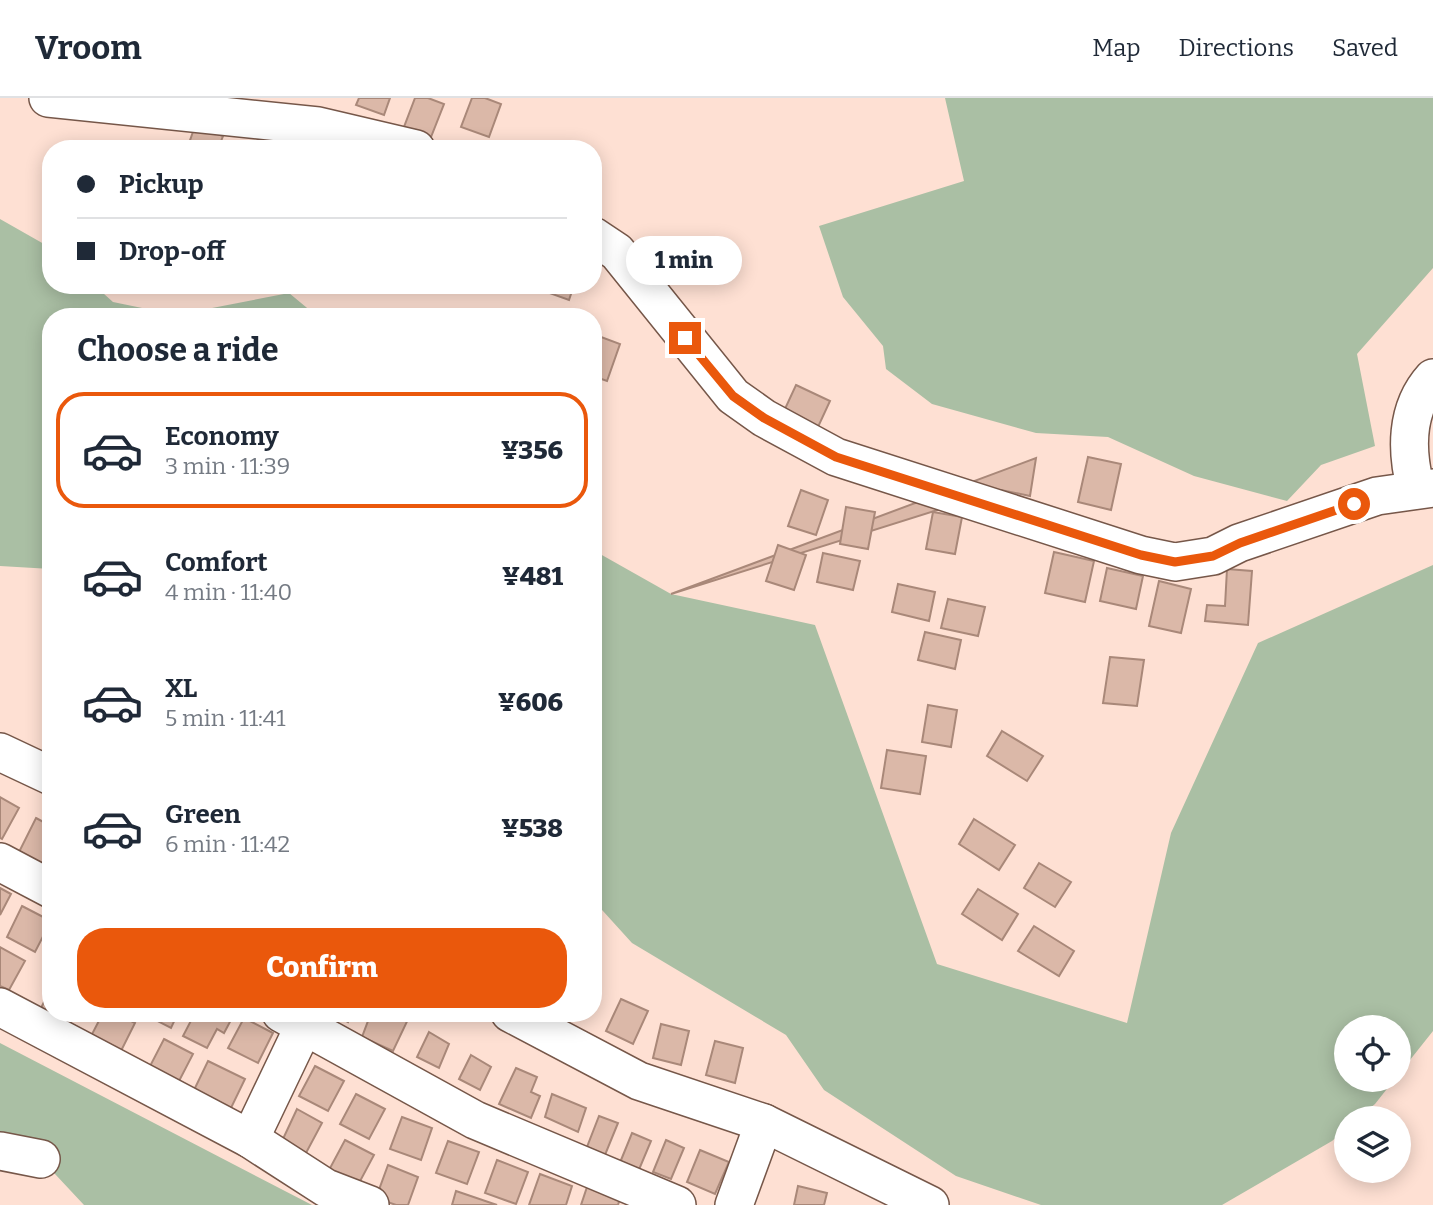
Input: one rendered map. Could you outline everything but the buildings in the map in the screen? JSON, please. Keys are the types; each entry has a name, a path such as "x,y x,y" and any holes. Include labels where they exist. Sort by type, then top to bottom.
{"street":[{"path":"48,98 318,126 378,140"},
{"path":"602,242 617,252 733,396 764,418 836,457 1141,555 1175,562 1213,556 1240,543 1377,496 1425,489 1410,467 1407,437 1419,402 1433,378"},
{"path":"0,752 42,772"},
{"path":"0,862 42,884"},
{"path":"0,1007 250,1139 326,1188 370,1205"},
{"path":"250,1139 292,1022"},
{"path":"297,1022 475,1120 677,1205"},
{"path":"527,1022 639,1081 764,1123 930,1205"},
{"path":"734,1205 764,1123"},
{"path":"0,1151 41,1159"}],"green space":[{"path":"945,98 1433,98 1433,268 1357,354 1375,446 1321,465 1287,501 1194,476 1108,437 1036,433 932,404 886,369 883,346 843,297 819,226 964,181"},
{"path":"0,219 42,243 42,294 104,294 113,302 142,308 42,308 42,568 0,566"},
{"path":"284,294 290,294 307,308 212,308"},
{"path":"602,555 671,594 815,625 937,964 1127,1023 1171,833 1258,643 1433,565 1433,1031 1411,1059 1411,1015 1334,1015 1334,1092 1384,1092 1373,1106 1334,1106 1332,1141 1222,1205 1041,1205 956,1176 824,1090 786,1035 632,943 602,910"},
{"path":"0,1043 312,1205 84,1205 41,1159 0,1136"}],"route":[{"path":"685,338 733,396 764,418 836,457 1141,555 1175,562 1213,556 1240,543 1354,504"}]}
